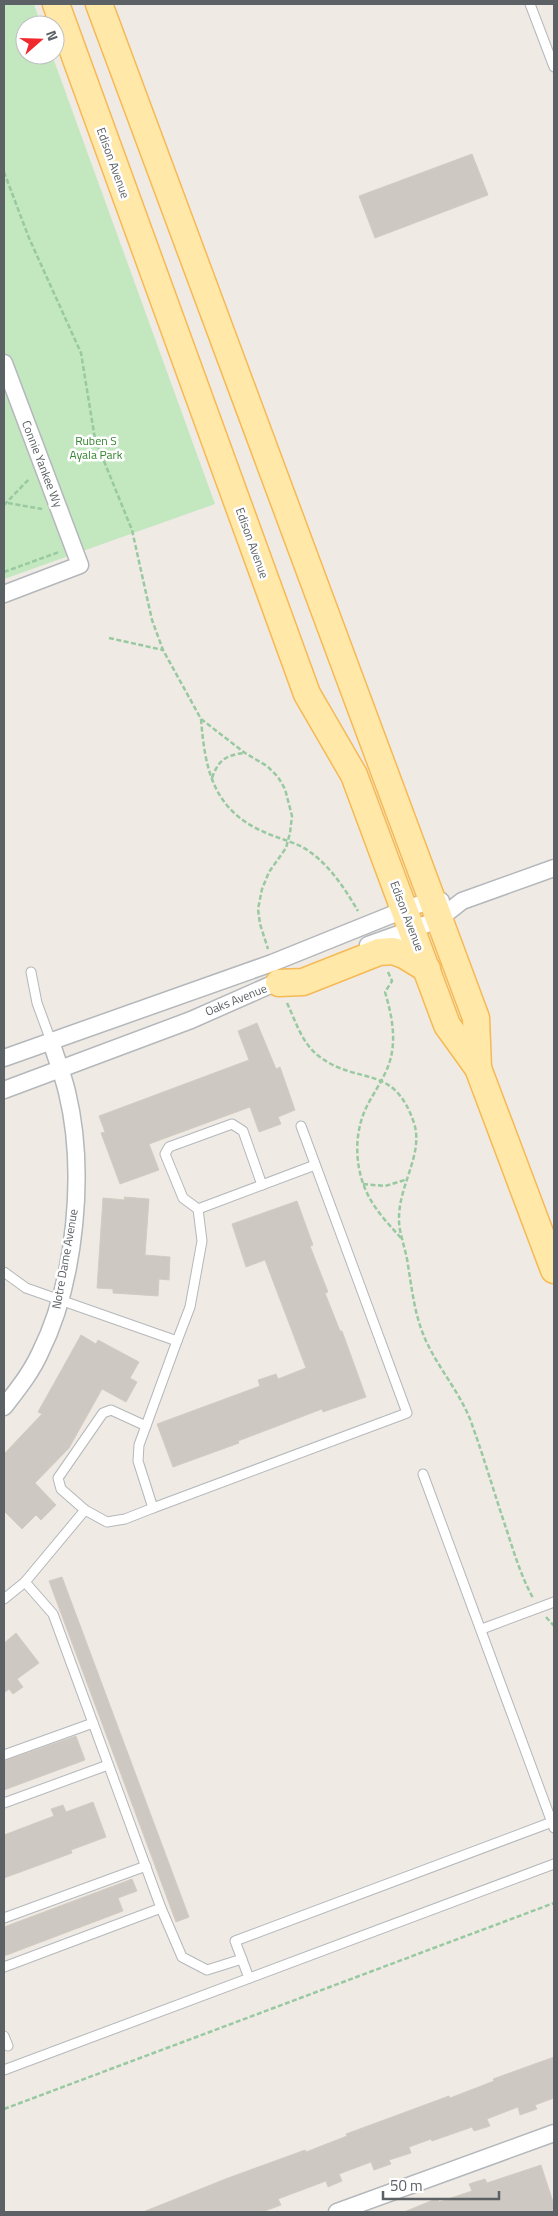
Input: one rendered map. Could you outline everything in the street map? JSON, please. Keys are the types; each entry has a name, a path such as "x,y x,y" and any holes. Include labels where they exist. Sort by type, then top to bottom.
{"main road":[{"name":"Edison Avenue","path":"56,4 307,694 354,775 410,920 447,1025 478,1068 554,1270"},
{"name":"Edison Avenue","path":"99,4 476,1018 478,1068"},
{"path":"276,973 303,982 379,952 393,951 404,955 427,969"}],"street":[{"name":"Connie Yankee Wy","path":"4,363 80,565 4,594"},
{"name":"Oaks Avenue","path":"4,1058 50,1041 276,973 435,910 554,868"},
{"name":"Oaks Avenue","path":"4,1090 190,1020 245,995 276,973 298,970 435,910"},
{"name":"Notre Dame Avenue","path":"4,1407 22,1384 40,1353 60,1301 74,1225 77,1181 67,1092 50,1041"},
{"path":"336,2212 554,2133"}],"lane":[{"path":"530,4 554,67"},
{"path":"31,972 36,1003 50,1041"},
{"path":"153,1508 138,1461 139,1445 190,1307 202,1241 198,1209 183,1198 165,1154 169,1147 232,1124 242,1131 262,1185"},
{"path":"146,1426 111,1410 102,1413 58,1478 62,1488 85,1510 107,1522 125,1519 407,1413 301,1126"},
{"path":"198,1209 315,1165"},
{"path":"4,1272 26,1288 178,1341"},
{"path":"249,1978 235,1941 553,1825 423,1474"},
{"path":"4,1599 25,1582 85,1510"},
{"path":"25,1582 53,1614 161,1908 182,1958 207,1970 242,1958"},
{"path":"482,1629 554,1602"},
{"path":"4,1755 93,1723"},
{"path":"4,1802 108,1764"},
{"path":"4,2070 554,1864"},
{"path":"4,1918 146,1866"},
{"path":"4,1967 161,1908"},
{"path":"4,2036 8,2046"}],"path":[{"path":"4,172 29,238 81,353 95,439 132,530 152,620 163,650 201,719 204,750 212,780 216,768 222,759 233,754 245,753"},
{"path":"5,504 31,476"},
{"path":"5,504 45,510"},
{"path":"109,638 163,650"},
{"path":"201,719 245,753 267,766 278,777 285,788 291,809 288,841 269,872 262,889 258,909 260,924 276,973 301,1035 319,1057 341,1068 382,1080 397,1091 406,1104 414,1125 417,1143 405,1180 398,1217 420,1326 436,1359 463,1404 517,1562 539,1608 554,1626"},
{"path":"360,1170 363,1184 374,1205 402,1240"},
{"path":"363,1184 385,1186 405,1180"},
{"path":"4,2109 554,1903"}],"green space":[{"name":"Ruben S Ayala Park","path":"4,4 34,4 38,15 15,15 15,65 56,65 215,504 4,579"}],"building":[{"path":"472,154 488,195 375,238 359,196"},
{"path":"257,1023 276,1069 280,1067 295,1110 278,1117 281,1124 259,1132 250,1107 149,1144 159,1170 120,1184 101,1133 105,1132 99,1116 249,1060 238,1031"},
{"path":"124,1197 149,1199 145,1255 170,1257 169,1280 159,1279 158,1296 113,1293 113,1289 97,1288 103,1198 125,1200"},
{"path":"297,1201 313,1245 310,1246 328,1292 325,1293 340,1331 342,1331 366,1397 323,1412 322,1409 238,1441 239,1443 173,1467 157,1424 260,1386 258,1380 276,1374 278,1379 306,1368 265,1260 246,1267 232,1224"},
{"path":"81,1335 96,1344 98,1340 139,1362 130,1378 137,1382 126,1402 102,1389 69,1448 35,1483 56,1505 41,1520 36,1515 22,1529 4,1511 4,1454 42,1414 38,1412"},
{"path":"62,1577 189,1917 176,1922 49,1581"},
{"path":"16,1633 39,1663 17,1679 23,1687 13,1694 9,1689 4,1693 4,1643"},
{"path":"76,1736 85,1760 4,1790 4,1761"},
{"path":"93,1802 106,1837 71,1850 72,1853 4,1878 4,1835 54,1816 51,1809 63,1805 66,1812"},
{"path":"132,1879 137,1891 118,1898 123,1911 4,1956 4,1927"},
{"path":"554,2057 554,2098 535,2105 537,2109 520,2115 518,2107 487,2119 490,2126 474,2131 472,2127 409,2147 411,2153 389,2160 391,2164 374,2170 371,2162 339,2174 342,2181 328,2187 326,2181 278,2199 281,2205 262,2212 143,2212 228,2178 305,2150 306,2152 347,2136 346,2134 449,2096 450,2098 494,2081 493,2079"},
{"path":"541,2165 554,2205 554,2212 404,2212 438,2198 439,2202 472,2191 469,2184 485,2179 487,2183"}]}
